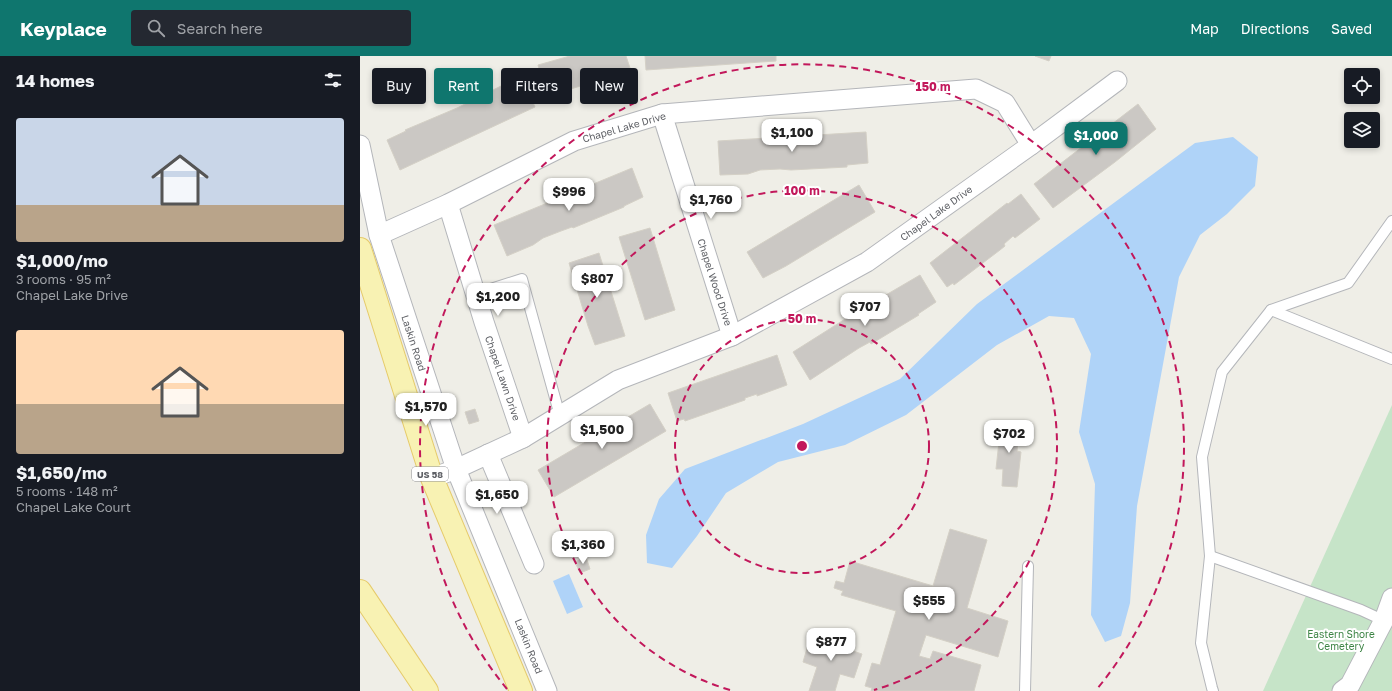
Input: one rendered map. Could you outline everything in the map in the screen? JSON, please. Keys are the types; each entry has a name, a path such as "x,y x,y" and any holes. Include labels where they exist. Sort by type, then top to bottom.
{"main road":[{"name":"US 58","path":"360,249 432,478 520,691"},
{"path":"360,591 427,691"}],"street":[{"name":"Chapel Lake Drive","path":"432,478 456,469 524,438 618,380 732,336 867,262 1031,145 1117,80"},
{"name":"Chapel Lake Drive","path":"379,235 448,204 574,141 662,114 976,89 1005,103 1031,145"},
{"name":"Chapel Wood Drive","path":"662,114 732,336"},
{"name":"Laskin Road","path":"360,146 379,235 456,469 547,691"},
{"name":"Chapel Lawn Drive","path":"448,204 475,294 524,438"},
{"path":"488,454 534,564"},
{"path":"1342,691 1350,685 1388,622 1392,598"}],"lane":[{"path":"1214,691 1201,643 1210,556 1202,457 1222,372 1270,310 1348,283 1392,221"},
{"path":"475,294 522,279 560,416"},
{"path":"1270,310 1392,358"},
{"path":"1210,556 1361,610 1388,622"},
{"path":"1025,691 1028,566"}],"green space":[{"name":"Eastern Shore Cemetery","path":"1392,405 1392,691 1263,691"}],"water":[{"path":"1233,137 1258,157 1255,186 1227,214 1200,235 1179,277 1137,506 1130,603 1121,636 1105,642 1091,615 1095,484 1079,432 1091,354 1074,318 1049,316 997,345 906,415 845,445 778,462 726,493 697,536 672,568 647,563 646,535 659,499 685,469 803,424 900,379 977,304 1195,143"},
{"path":"569,574 583,607 567,614 553,581"}],"building":[{"path":"570,56 626,56 630,68 580,68 580,86 572,89 572,68 539,68 538,65"},
{"path":"645,56 776,56 776,61 646,70"},
{"path":"1035,56 1051,56 1049,61"},
{"path":"501,86 501,104 534,104 535,107 400,170 387,140 406,131 405,130 465,104 493,104 493,90"},
{"path":"1138,104 1156,129 1115,162 1053,208 1034,184"},
{"path":"866,132 868,163 847,165 847,167 760,170 748,174 720,175 718,141"},
{"path":"632,168 643,197 624,207 573,228 572,227 543,238 533,245 507,256 494,225"},
{"path":"859,185 875,212 786,266 763,278 747,252"},
{"path":"1021,194 1040,219 1015,238 1013,236 1004,244 1005,246 954,285 953,283 947,287 930,263 1007,203 1008,204"},
{"path":"650,228 675,310 645,320 619,237"},
{"path":"599,253 625,336 595,345 569,263"},
{"path":"920,275 936,302 918,314 919,315 871,344 870,342 859,348 810,380 793,352 850,316"},
{"path":"777,355 787,385 757,396 757,394 745,398 745,400 685,421 684,419 677,421 668,393"},
{"path":"650,404 666,431 554,497 538,470"},
{"path":"475,409 479,421 469,424 465,412"},
{"path":"1001,423 1019,424 1017,451 1021,452 1017,487 1002,486 1003,469 996,469"},
{"path":"950,529 987,540 967,608 1008,621 998,657 926,635 919,656 930,659 933,651 981,665 974,691 871,691 872,688 865,686 872,663 880,665 896,611 841,595 843,591 834,588 836,581 844,583 850,561 933,586"},
{"path":"586,557 590,569 580,573 575,562"},
{"path":"828,633 850,640 847,649 862,654 854,678 840,674 835,691 809,691 817,667 803,662 810,638 825,643"}]}
